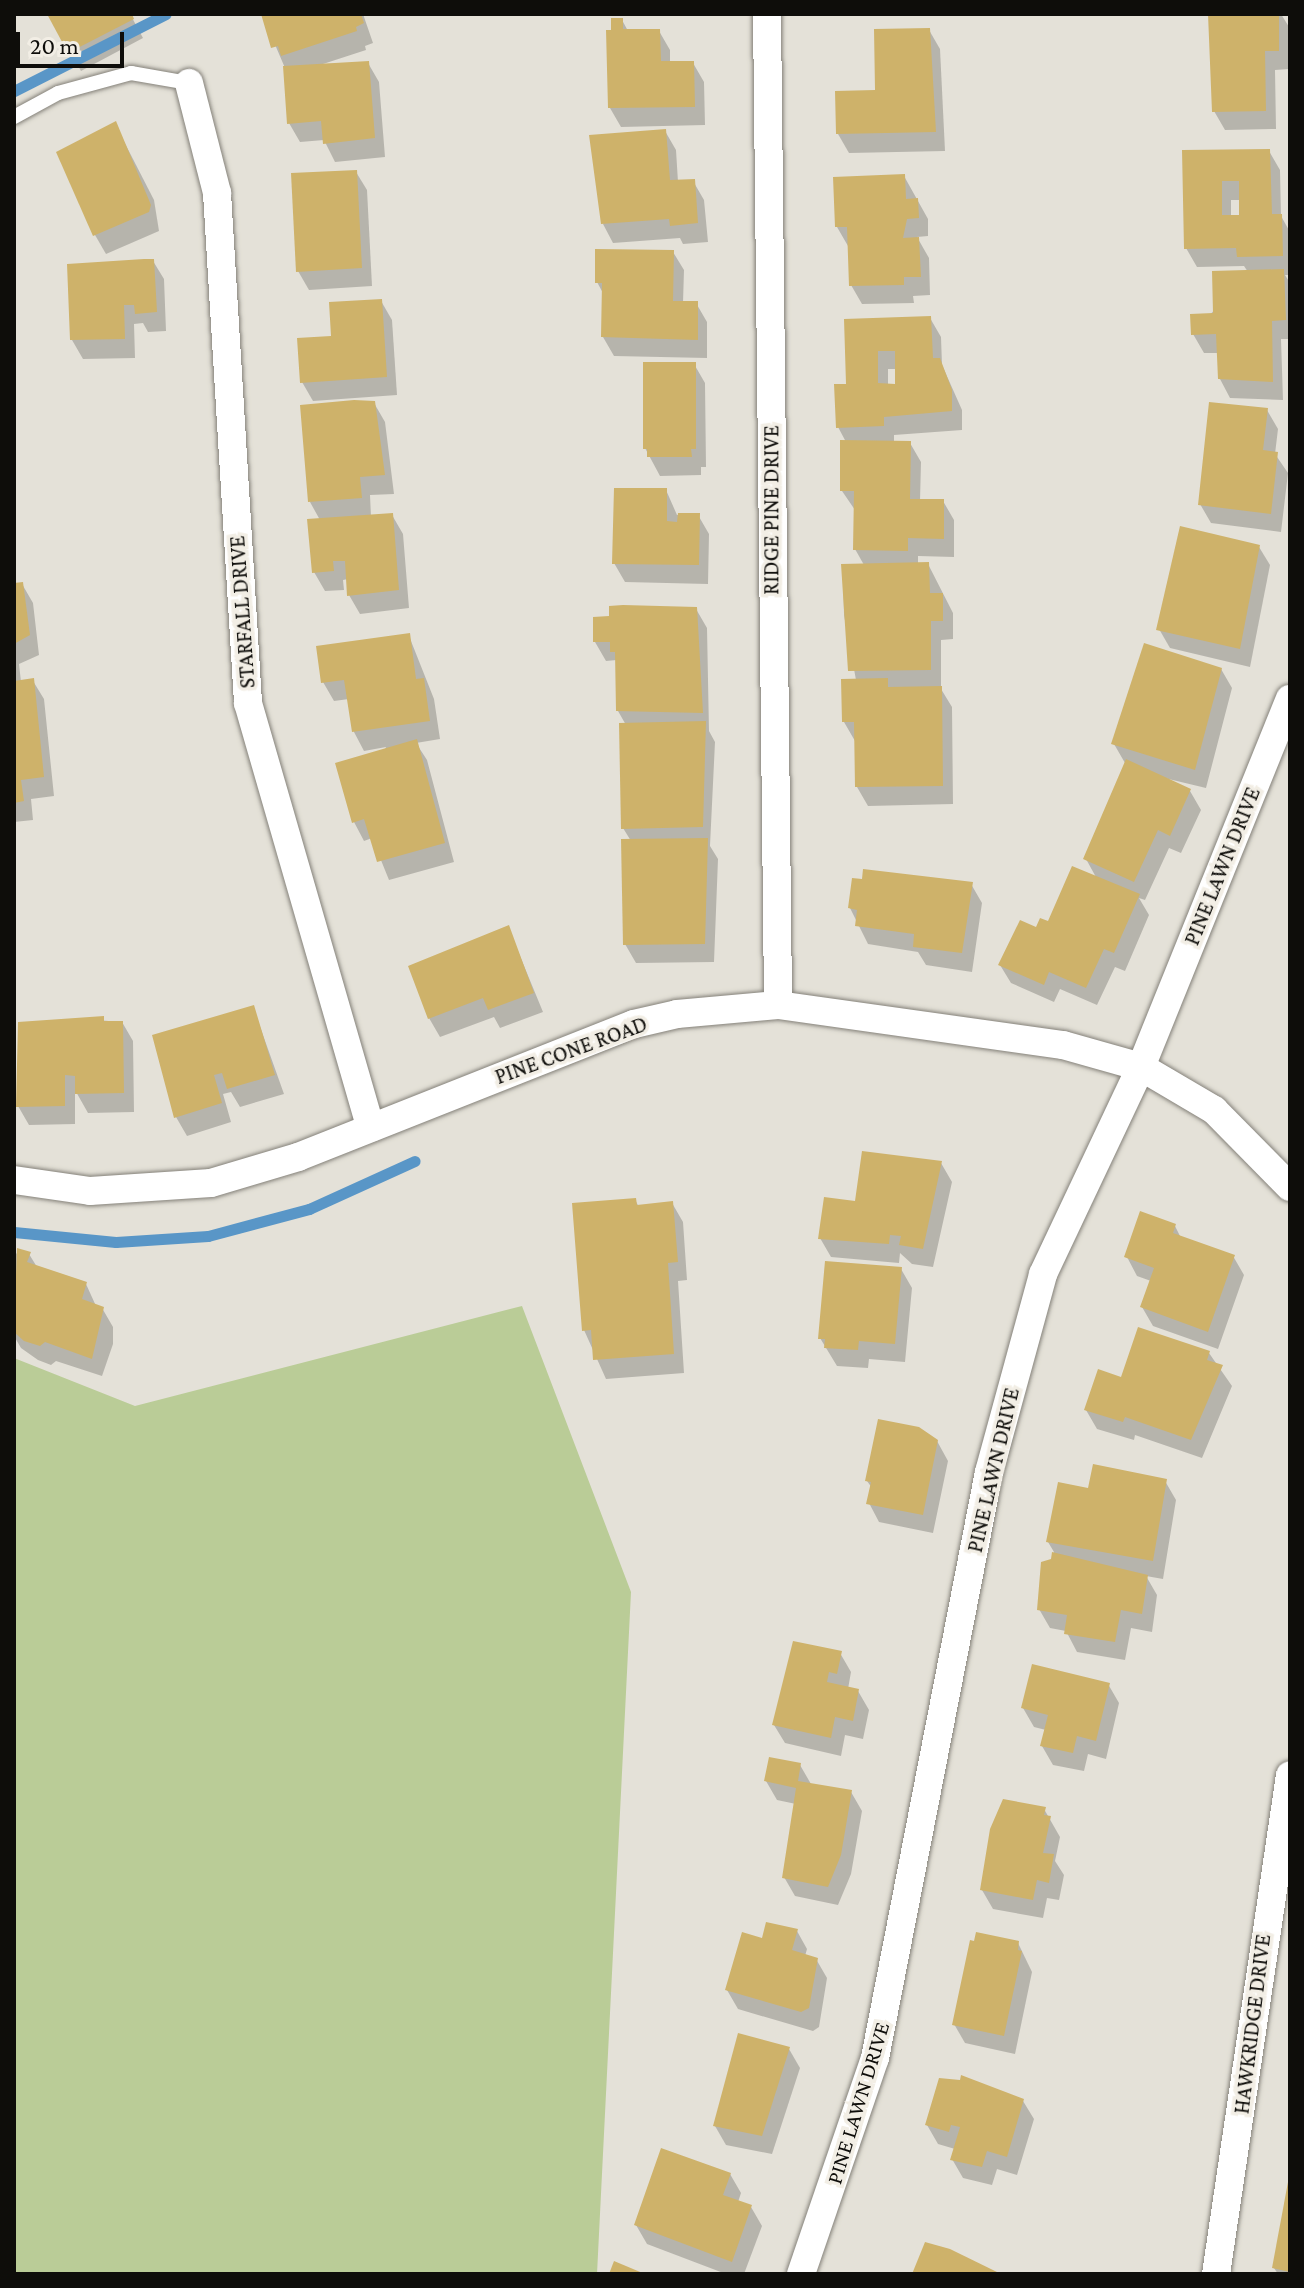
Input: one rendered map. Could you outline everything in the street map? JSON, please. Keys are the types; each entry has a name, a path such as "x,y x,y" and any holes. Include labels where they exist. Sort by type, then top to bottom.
{"street":[{"name":"RIDGE PINE DRIVE","path":"767,14 778,1005"},
{"name":"STARFALL DRIVE","path":"189,83 217,193 248,703 371,1128"},
{"name":"PINE LAWN DRIVE","path":"801,2274 875,2058 989,1472 1043,1274 1141,1067 1290,699"},
{"name":"PINE CONE ROAD","path":"14,1180 90,1191 199,1184 257,1171 634,1024 693,1012 778,1005 1063,1045 1141,1067 1214,1110 1290,1187"},
{"name":"HAWKRIDGE DRIVE","path":"1216,2274 1290,1775"}],"lane":[{"path":"14,117 58,93 131,73 189,83"}],"green space":[{"path":"522,1306 631,1592 597,2274 14,2274 14,1358 135,1406"}],"building":[{"path":"47,14 132,14 134,19 68,53"},
{"path":"261,14 361,14 364,23 356,27 357,31 281,56 278,46 271,48"},
{"path":"1208,14 1279,14 1279,51 1265,51 1266,111 1212,112"},
{"path":"611,18 623,18 623,29 660,29 661,61 694,61 695,107 608,108 606,30 611,30"},
{"path":"930,28 936,132 836,134 835,91 875,90 874,29"},
{"path":"369,61 375,138 323,144 321,121 287,124 283,66"},
{"path":"116,121 151,205 149,212 93,236 56,152"},
{"path":"666,129 670,180 695,179 698,223 670,226 669,219 601,224 589,135"},
{"path":"1270,149 1272,214 1282,214 1283,256 1237,257 1236,248 1184,249 1182,150","holes":["1222,181 1239,181 1239,215 1222,215"]},
{"path":"357,170 362,268 296,272 291,173"},
{"path":"905,174 906,199 918,198 919,218 907,219 903,238 919,237 921,277 904,277 904,285 849,286 847,227 835,227 833,177"},
{"path":"595,249 674,250 673,301 698,301 698,340 601,337 602,283 595,283"},
{"path":"154,259 157,312 135,314 134,305 124,305 125,339 70,340 67,264"},
{"path":"1284,269 1286,320 1272,321 1273,382 1218,379 1216,334 1191,335 1190,314 1213,313 1212,271"},
{"path":"382,299 387,377 300,383 297,338 331,336 329,302"},
{"path":"931,316 933,358 940,358 952,390 952,411 884,417 884,426 836,428 834,384 846,384 844,319","holes":["878,351 895,351 895,384 878,383"]},
{"path":"643,362 696,362 696,449 691,449 692,457 647,457 647,449 643,449"},
{"path":"375,401 385,475 360,477 362,498 308,502 300,405"},
{"path":"1209,402 1268,408 1263,450 1278,452 1271,514 1198,505"},
{"path":"840,440 911,441 910,499 944,499 944,539 908,538 908,551 853,550 854,491 840,491"},
{"path":"614,488 667,488 667,521 677,522 678,513 700,513 699,565 612,564"},
{"path":"393,513 399,590 347,596 345,561 333,561 334,571 312,573 307,519"},
{"path":"1180,526 1260,545 1240,649 1156,630"},
{"path":"929,562 930,593 943,593 943,621 931,621 931,670 848,671 841,564"},
{"path":"23,582 30,635 14,644 14,583"},
{"path":"609,606 697,607 703,713 616,711 615,652 610,652 610,642 593,642 593,617 609,616"},
{"path":"410,633 416,679 424,678 430,721 352,732 344,680 321,683 316,646"},
{"path":"1144,643 1222,668 1195,770 1111,744"},
{"path":"34,678 44,777 21,780 24,801 14,803 14,681"},
{"path":"888,678 888,687 942,686 943,786 855,787 854,722 842,722 841,679"},
{"path":"706,721 703,827 621,829 619,723"},
{"path":"417,739 445,843 377,862 364,819 352,823 335,763"},
{"path":"1126,759 1191,789 1170,836 1158,830 1134,882 1083,859"},
{"path":"708,838 705,944 623,945 621,839"},
{"path":"1072,866 1140,894 1114,953 1104,949 1086,988 1049,972 1044,985 998,965 1020,920 1036,927 1040,918 1048,921"},
{"path":"863,869 973,882 962,953 913,947 914,934 855,926 857,910 848,908 852,878 862,879"},
{"path":"509,925 534,993 488,1010 483,998 428,1019 408,966"},
{"path":"254,1005 275,1075 227,1089 222,1073 214,1075 222,1103 174,1118 152,1035"},
{"path":"104,1016 104,1021 123,1021 124,1093 75,1094 75,1076 65,1075 65,1106 16,1107 18,1022"},
{"path":"862,1151 942,1161 923,1249 899,1245 901,1236 890,1235 889,1244 818,1239 824,1197 855,1201"},
{"path":"636,1198 637,1205 673,1201 678,1262 668,1263 674,1354 593,1360 591,1330 582,1331 572,1203"},
{"path":"1140,1211 1176,1224 1173,1233 1235,1255 1208,1332 1140,1307 1154,1268 1124,1257"},
{"path":"17,1248 31,1252 27,1262 87,1282 82,1299 104,1307 92,1359 45,1342 40,1346 24,1341 14,1332"},
{"path":"825,1261 902,1267 895,1344 859,1341 858,1350 824,1348 825,1339 818,1339"},
{"path":"1138,1327 1210,1351 1207,1360 1223,1365 1191,1440 1125,1417 1123,1422 1084,1410 1098,1369 1121,1377"},
{"path":"878,1419 919,1427 938,1440 923,1515 866,1504 871,1482 865,1481"},
{"path":"1093,1464 1167,1479 1153,1561 1046,1542 1058,1482 1088,1488"},
{"path":"1052,1552 1148,1575 1142,1614 1121,1610 1115,1642 1064,1634 1067,1615 1037,1610 1041,1562 1051,1559"},
{"path":"793,1641 842,1651 837,1674 829,1672 827,1682 859,1689 853,1721 835,1717 831,1738 772,1725"},
{"path":"1032,1664 1110,1683 1096,1741 1077,1736 1073,1753 1040,1746 1048,1715 1021,1708"},
{"path":"769,1757 801,1763 798,1781 852,1790 841,1855 828,1887 782,1878 796,1788 764,1781"},
{"path":"1003,1799 1046,1807 1044,1815 1051,1816 1043,1853 1054,1854 1049,1883 1037,1880 1033,1900 980,1890 990,1829"},
{"path":"766,1922 798,1929 792,1950 818,1958 809,2008 801,2012 725,1990 742,1932 762,1938"},
{"path":"976,1932 1019,1941 1018,1950 1022,1951 1004,2036 952,2025 970,1940 974,1941"},
{"path":"738,2033 790,2047 762,2136 713,2126"},
{"path":"961,2075 1024,2099 1007,2157 987,2151 982,2167 950,2160 960,2127 951,2125 949,2132 925,2125 939,2078 960,2080"},
{"path":"661,2148 731,2173 723,2195 752,2205 732,2262 634,2225"},
{"path":"1290,2182 1290,2272 1272,2268"},
{"path":"925,2242 950,2249 997,2272 912,2274"},
{"path":"614,2261 645,2274 609,2274"}],"waterway":[{"path":"14,91 166,14"},
{"path":"14,1232 116,1242 208,1236 309,1209 415,1161"}]}
